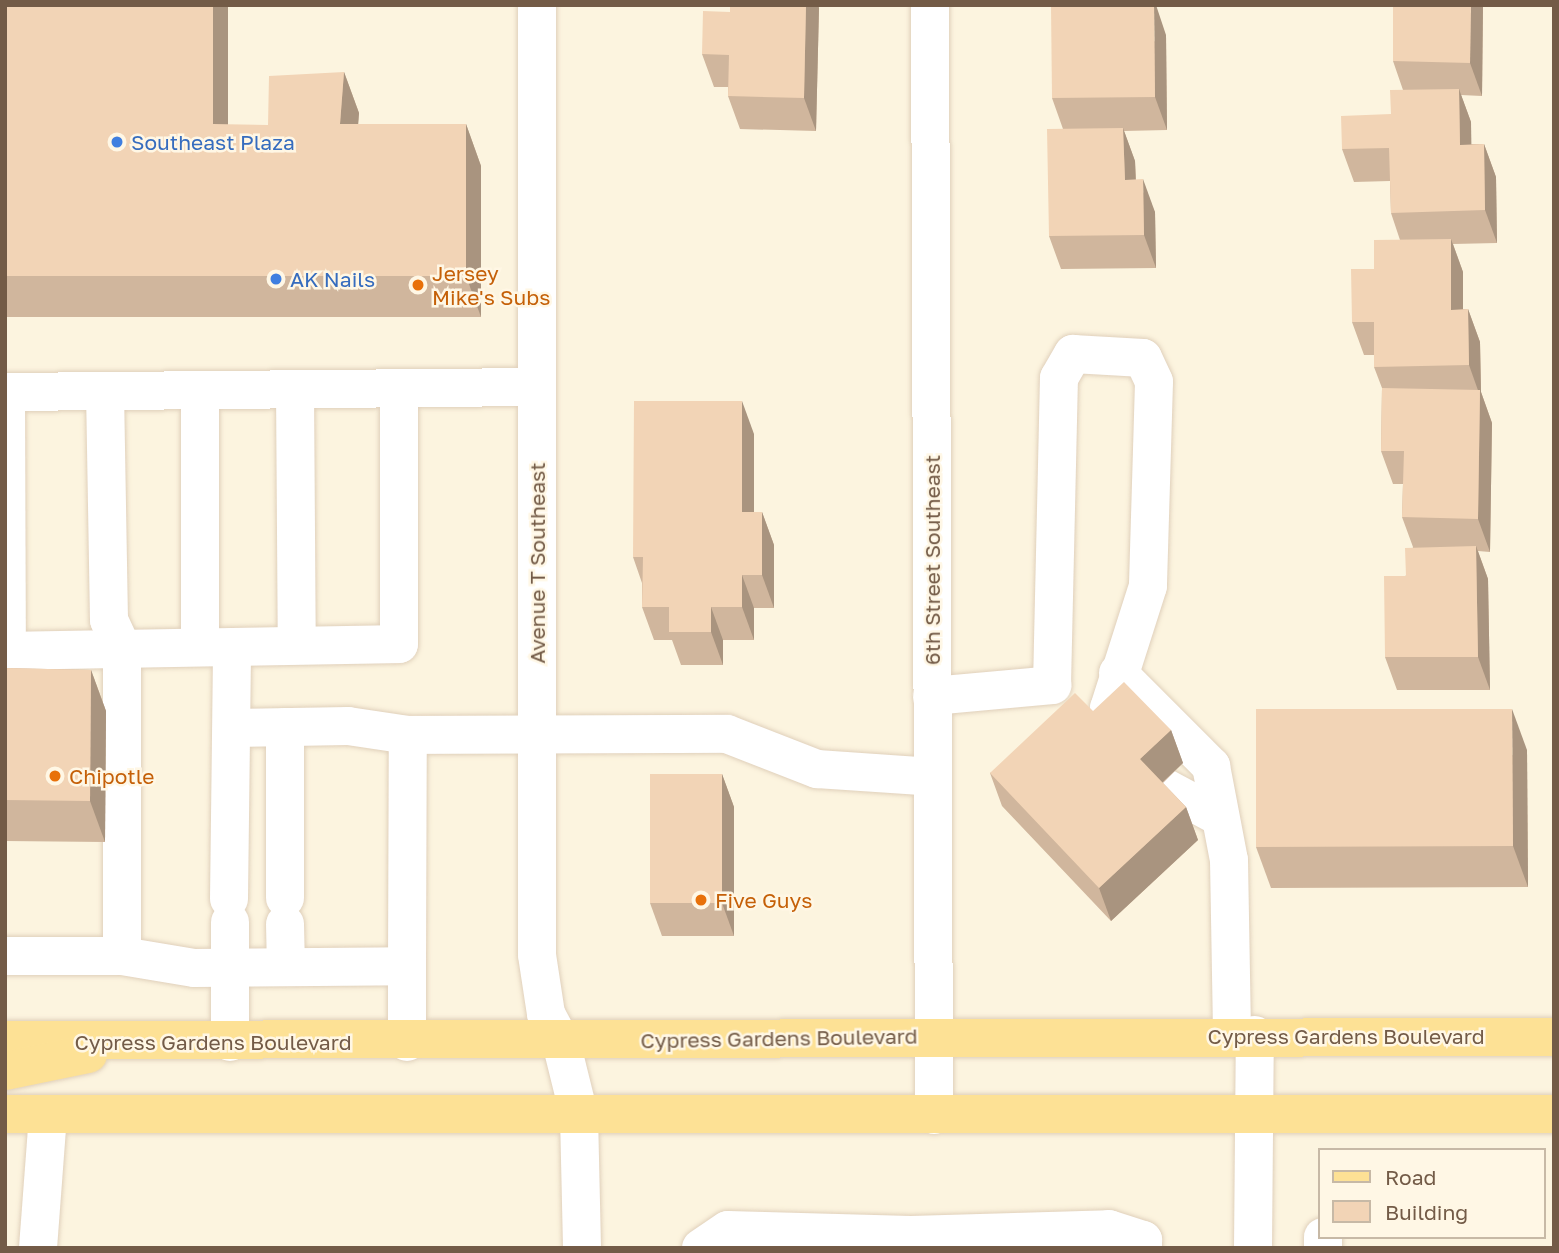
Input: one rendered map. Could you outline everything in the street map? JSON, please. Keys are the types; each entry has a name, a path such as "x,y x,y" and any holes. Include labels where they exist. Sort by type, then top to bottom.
{"main road":[{"name":"Cypress Gardens Boulevard","path":"5,1040 561,1042 935,1035 1554,1037"},
{"path":"5,1071 134,1042"},
{"path":"5,1114 1554,1114"}],"street":[{"name":"Avenue T Southeast","path":"537,5 537,954 546,1014 561,1042 579,1115"},
{"name":"6th Street Southeast","path":"930,5 934,1115"},
{"path":"932,696 1052,685 1059,378 1073,354 1143,358 1154,382 1149,586 1118,673 1109,708 1112,735"},
{"path":"399,389 399,644 6,651 6,392 537,387"},
{"path":"295,389 297,645"},
{"path":"200,390 216,647 234,728 230,1042"},
{"path":"105,391 109,620 122,648 122,956"},
{"path":"1118,673 1211,766 1218,816 1229,860 1243,1035 1254,1115 1253,1248"},
{"path":"234,728 348,726 408,735 727,734 817,769 933,778"},
{"path":"285,727 286,967"},
{"path":"407,1042 408,735"},
{"path":"1162,786 1218,816"},
{"path":"5,956 122,956 231,967 407,966"},
{"path":"38,1248 48,1114"},
{"path":"579,1115 582,1248"},
{"path":"701,1248 728,1230 911,1235 1109,1229 1143,1240 1143,1248"}],"building":[{"name":"Southeast Plaza","path":"5,5 213,5 213,124 268,125 269,76 344,72 340,124 466,124 466,276 5,276"},
{"path":"730,5 806,5 804,98 728,96 729,55 702,54 703,11 730,12"},
{"path":"1051,5 1154,5 1155,97 1052,98"},
{"path":"1393,5 1471,5 1470,63 1393,61"},
{"path":"1459,89 1460,145 1484,144 1485,210 1391,213 1389,148 1342,149 1341,116 1391,114 1390,90"},
{"path":"1123,128 1125,180 1143,179 1144,235 1049,236 1047,129"},
{"path":"1451,239 1451,310 1468,309 1469,365 1374,367 1374,322 1352,322 1351,269 1374,269 1374,240"},
{"path":"1382,388 1480,390 1478,519 1402,517 1404,451 1381,451"},
{"path":"634,401 742,401 742,512 762,512 762,575 742,575 742,607 711,607 711,632 669,632 669,607 642,607 643,557 633,557"},
{"path":"1476,546 1478,657 1385,657 1384,576 1406,576 1405,548"},
{"path":"5,668 91,670 90,801 5,800"},
{"path":"1124,682 1171,730 1140,759 1186,807 1099,888 990,773 1075,693 1093,711"},
{"path":"1256,709 1512,709 1513,846 1256,847"},
{"path":"650,774 722,774 722,903 650,903"}],"place":[{"name":"Southeast Plaza","path":"117,142"},
{"name":"AK Nails","path":"276,279"},
{"name":"Jersey Mike's Subs","path":"418,285"},
{"name":"Chipotle","path":"55,776"},
{"name":"Five Guys","path":"701,900"}]}
